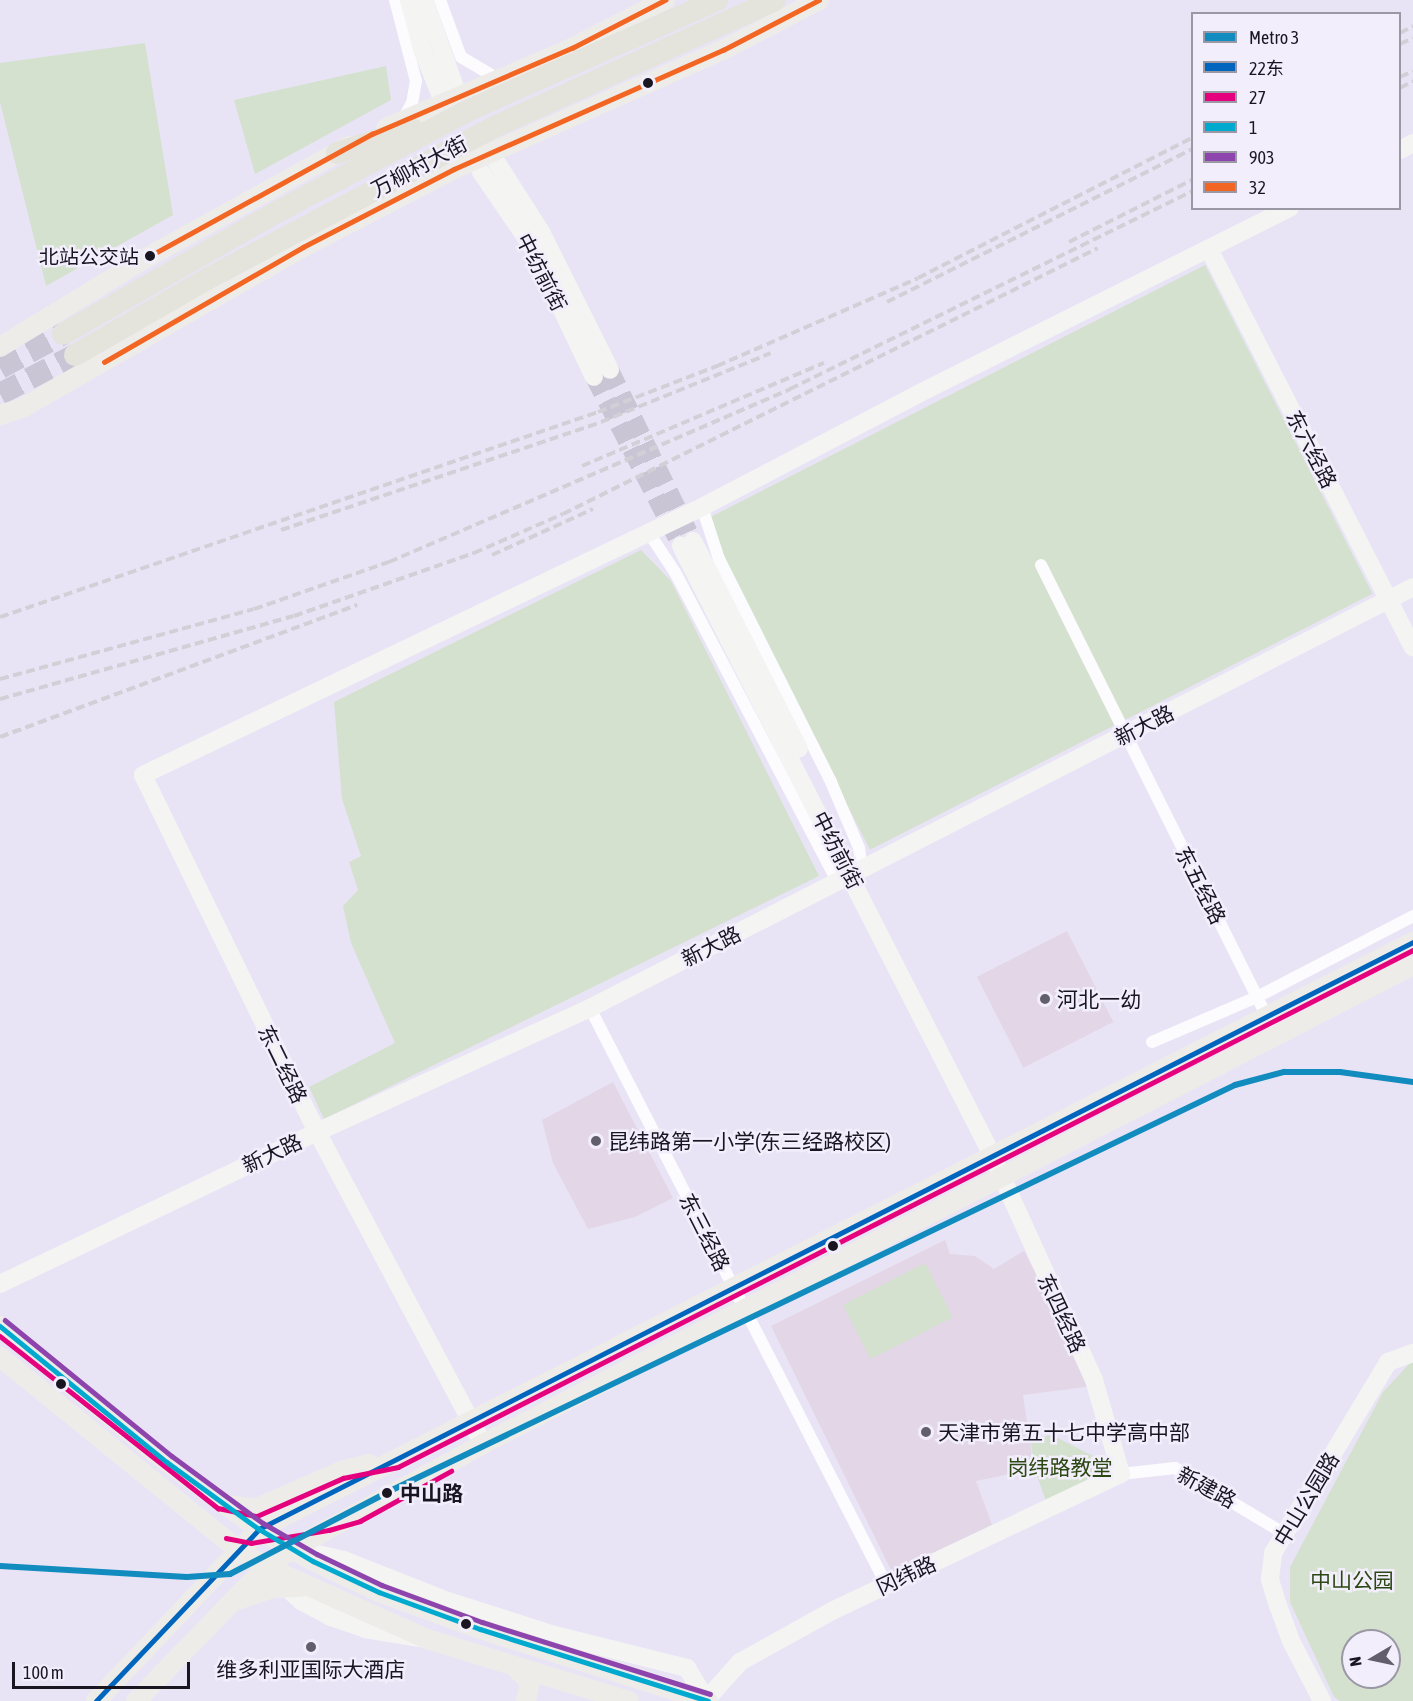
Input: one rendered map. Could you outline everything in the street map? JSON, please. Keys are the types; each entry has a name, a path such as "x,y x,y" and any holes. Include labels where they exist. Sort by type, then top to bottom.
{"highway":[{"name":"万柳村大街","path":"63,334 279,211 467,111 717,0"},
{"name":"万柳村大街","path":"75,355 474,137 775,0"},
{"path":"337,153 467,111"}],"main road":[{"path":"0,347 146,258 337,153 402,121 500,80 627,22 665,0"},
{"path":"629,41 696,0"},
{"path":"685,42 715,37 811,0"},
{"path":"0,415 22,408 359,218 495,149 732,45 819,0"},
{"path":"359,218 474,137"},
{"path":"96,1701 200,1588 253,1537 395,1460 1413,942"},
{"path":"136,1701 266,1564 292,1549 483,1444 1002,1179 1413,965"},
{"path":"0,1326 222,1502 253,1537 266,1564 309,1588 427,1639 629,1701"},
{"path":"0,1357 186,1509 253,1537 292,1549 357,1582"},
{"path":"222,1502 255,1509 341,1471 395,1460"},
{"path":"253,1537 297,1531 356,1514"},
{"path":"356,1514 332,1535 328,1556 357,1582"},
{"path":"200,1588 230,1570 266,1564 357,1582 552,1643 707,1700"},
{"path":"226,1607 260,1590 284,1587 309,1588"},
{"path":"515,1667 530,1682 526,1701"}],"street":[{"path":"395,0 416,81 412,103 402,121"},
{"path":"409,0 422,49 448,91 424,0"},
{"path":"440,0 462,57 500,80"},
{"name":"中纺前街","path":"489,167 602,374"},
{"path":"850,876 676,574 649,533 918,394 1210,251 1286,210"},
{"name":"东六经路","path":"1210,251 1413,647"},
{"path":"702,507 719,559 835,791 859,848 850,876"},
{"name":"东二经路","path":"483,1444 316,1132 143,775 649,533"},
{"name":"中纺前街","path":"687,543 850,876 992,1155"},
{"name":"东五经路","path":"1041,565 1276,1036"},
{"name":"新大路","path":"0,1284 316,1132 590,1008 1413,587"},
{"path":"1152,1042 1257,997 1413,916"},
{"name":"东三经路","path":"590,1008 886,1584"},
{"name":"东四经路","path":"992,1155 1094,1380 1121,1474"},
{"name":"中山公园路","path":"1322,1701 1291,1641 1270,1579 1273,1553 1388,1362 1413,1353"},
{"name":"新建路","path":"1121,1474 1175,1467 1285,1534"},
{"name":"冈纬路","path":"707,1700 740,1662 886,1584 1121,1474"},
{"path":"292,1549 328,1556 552,1643 541,1674 526,1701"},
{"path":"266,1564 284,1587 301,1601 349,1624 427,1639"}],"shaded area":[{"name":"河北一幼","path":"1067,931 1113,1022 1023,1068 977,977"},
{"name":"昆纬路第一小学(东三经路校区)","path":"613,1082 673,1198 635,1217 588,1229 553,1163 542,1120"},
{"name":"天津市第五十七中学高中部","path":"945,1240 950,1254 975,1256 994,1269 1024,1251 1093,1386 1023,1395 1034,1469 976,1481 992,1525 892,1572 771,1326"}],"green space":[{"path":"145,43 173,215 46,286 0,102 0,63"},
{"path":"386,66 391,100 255,174 234,100"},
{"path":"1205,265 1373,594 870,850 702,521"},
{"path":"641,550 671,581 819,876 324,1119 309,1087 395,1043 351,943 343,906 358,890 349,862 361,856 342,799 334,702"},
{"path":"925,1263 953,1317 871,1359 843,1305"},
{"name":"中山公园","path":"1410,1363 1413,1363 1413,1701 1340,1701 1334,1697 1290,1602 1290,1567 1383,1392"},
{"name":"岗纬路教堂","path":"1052,1435 1093,1456 1097,1462 1088,1479 1046,1501 1035,1470 1030,1438"}],"tunnel":[{"path":"0,368 63,334"},
{"path":"0,394 75,355"},
{"path":"610,370 693,541"},
{"path":"594,377 681,546"}],"railway":[{"path":"1401,32 1413,26"},
{"path":"1401,44 1413,38"},
{"path":"1401,77 1413,71"},
{"path":"1401,87 1413,81"},
{"path":"0,617 598,412 717,366 918,278 1191,139"},
{"path":"887,302 1191,150"},
{"path":"1069,242 1191,181"},
{"path":"0,679 254,609 389,562 790,389 1191,191"},
{"path":"0,699 294,616 474,553 563,514 1098,248"},
{"path":"281,530 601,422 771,353"},
{"path":"582,466 824,363"},
{"path":"492,555 593,509"},
{"path":"0,737 357,605"}],"metro line":[{"name":"3","path":"0,1566 187,1577 230,1574 392,1490 1235,1085 1284,1072 1340,1072 1413,1082"}],"transit line":[{"name":"32","path":"146,258 372,134 572,48 665,0"},
{"name":"32","path":"104,362 303,247 454,169 723,50 819,0"},
{"name":"22东","path":"96,1701 259,1529 1413,942"},
{"name":"27","path":"0,1336 218,1508 257,1516 343,1478 398,1467 1413,950"},
{"name":"903","path":"5,1320 172,1456 263,1523 317,1554 382,1585 482,1622 710,1694"},
{"name":"1","path":"0,1326 167,1462 259,1529 313,1561 379,1592 480,1629 708,1701"},
{"name":"27","path":"226,1538 251,1543 329,1530 360,1521 451,1471"}],"place":[{"name":"北站公交站","path":"150,256"},
{"name":"河北一幼","path":"1045,999"},
{"name":"昆纬路第一小学(东三经路校区)","path":"596,1141"},
{"name":"天津市第五十七中学高中部","path":"926,1432"},
{"name":"中山路","path":"387,1493"},
{"name":"维多利亚国际大酒店","path":"311,1647"}]}
